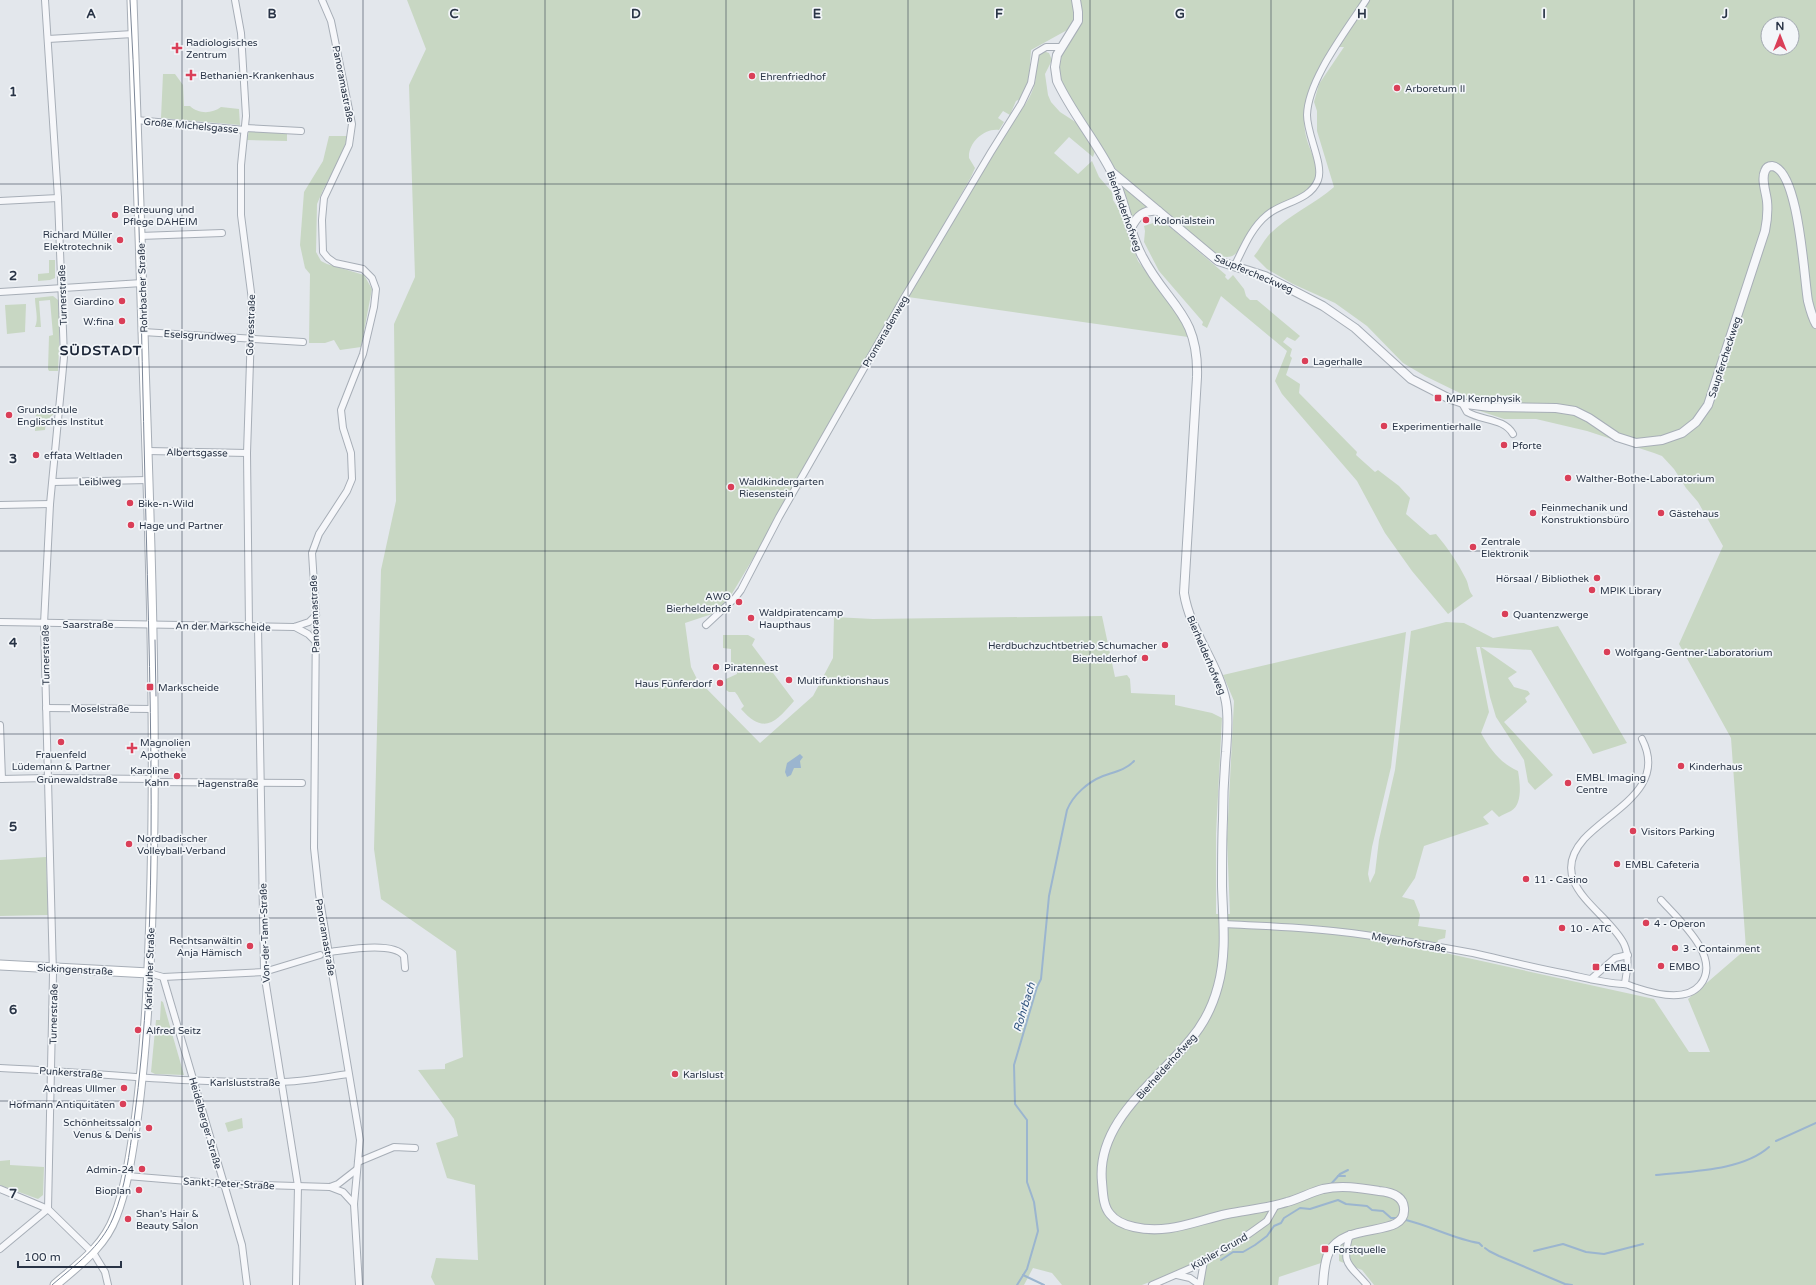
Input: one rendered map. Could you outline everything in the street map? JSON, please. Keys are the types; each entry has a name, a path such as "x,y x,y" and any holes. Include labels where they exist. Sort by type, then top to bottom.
{"main road":[{"name":"Rohrbacher Straße","path":"132,0 148,451 151,625"},
{"name":"Karlsruher Straße","path":"54,1285 93,1252 112,1224 127,1176 142,1078 149,973 154,781 151,625"},
{"name":"Sickingenstraße","path":"0,965 149,973"}],"street":[{"name":"Turnerstraße","path":"45,0 58,198 64,357 50,504 44,624 53,968 48,1209"},
{"name":"Görresstraße","path":"235,0 241,33 245,129 241,165 241,215 252,287 246,453 249,627"},
{"name":"Panoramastraße","path":"322,0 332,26 352,124 349,144 324,198 322,220 323,252 335,263 357,267 366,271 374,282 376,292 363,354 341,405 343,428 352,458 352,478 347,491 318,534 312,553 316,615 314,848 318,888 360,1140 354,1204 359,1285"},
{"name":"Bierhelderhofweg","path":"1076,0 1078,12 1077,23 1061,47 1055,61 1057,81 1112,173 1137,246 1148,267 1186,320 1192,332 1197,355 1197,377 1184,588 1188,611 1223,693 1227,710 1222,826 1224,952 1214,1000 1190,1041 1130,1107 1106,1144 1102,1169 1105,1202 1111,1215 1120,1222 1137,1228 1159,1230 1172,1229 1223,1215 1276,1205 1319,1190 1338,1187 1388,1192 1397,1196 1402,1201 1404,1213 1402,1218 1396,1224 1350,1234"},
{"path":"1234,267 1252,232 1263,219 1277,208 1307,194 1317,182 1319,168 1309,135 1307,120 1310,97 1320,72 1366,0"},
{"path":"48,39 134,34"},
{"name":"Promenadenweg","path":"706,625 738,595 779,517 904,298 991,152 1022,104 1031,82 1036,54 1046,47 1061,47"},
{"name":"Große Michelsgasse","path":"136,120 245,129 301,131"},
{"name":"Saupfercheckweg","path":"1112,173 1213,257 1234,267 1253,272 1286,286 1323,306 1355,328 1411,379 1432,391 1462,403 1490,407 1556,408 1572,410 1584,415 1617,437 1633,443 1646,443 1677,436 1690,428 1704,413 1713,395 1756,260 1767,216 1764,174 1766,168 1770,166 1774,167 1782,175 1792,194 1801,243 1808,301 1816,324"},
{"path":"0,201 58,198"},
{"path":"1131,228 1140,214 1147,211 1158,211"},
{"path":"140,236 222,233"},
{"path":"0,292 142,283"},
{"name":"Eselsgrundweg","path":"143,332 303,342"},
{"name":"Saupfercheckweg","path":"1462,403 1464,409 1469,414 1503,424 1509,428 1513,434"},
{"name":"Albertsgasse","path":"148,451 246,453"},
{"name":"Leiblweg","path":"53,482 148,480"},
{"path":"0,505 50,504"},
{"name":"An der Markscheide","path":"151,625 294,627 309,622 316,615"},
{"name":"Saarstraße","path":"0,622 151,625"},
{"name":"Von-der-Tann-Straße","path":"258,627 264,972 298,1186 296,1285"},
{"path":"294,627 308,634 316,642"},
{"name":"Moselstraße","path":"46,708 153,709"},
{"path":"0,725 1,779"},
{"path":"1625,983 1628,955 1621,939 1578,890 1574,880 1572,864 1575,852 1580,843 1642,786 1649,763 1648,751 1642,738"},
{"name":"Grünewaldstraße","path":"1,779 48,778 154,781"},
{"name":"Hagenstraße","path":"154,781 302,783"},
{"name":"Meyerhofstraße","path":"1224,924 1314,929 1400,940 1474,953 1591,979 1612,983 1625,983 1647,991 1680,995 1696,989 1705,977 1707,962 1700,946 1661,900"},
{"path":"329,952 366,948 390,949 402,954 405,968"},
{"path":"149,973 158,974 163,977 264,972 320,954"},
{"path":"1591,979 1615,958 1628,955"},
{"name":"Heidelberger Straße","path":"163,977 242,1245 247,1285"},
{"name":"Punkerstraße","path":"0,1068 52,1070 142,1078"},
{"name":"Karlsluststraße","path":"142,1078 195,1082 281,1082 348,1074"},
{"path":"358,1162 394,1147 415,1148"},
{"path":"330,1187 338,1184 356,1170"},
{"name":"Sankt-Peter-Straße","path":"127,1176 224,1184 330,1187 343,1192 354,1204"},
{"path":"0,1189 48,1209 93,1252 105,1272 108,1285"},
{"name":"Kühler Grund","path":"1152,1285 1204,1261 1263,1224 1269,1218 1276,1205"},
{"path":"0,1249 48,1209"},
{"path":"1323,1285 1325,1265 1329,1252 1338,1241 1350,1234"},
{"path":"1350,1234 1346,1249 1346,1259 1350,1266 1367,1285"},
{"path":"1177,1274 1190,1278 1200,1285 1204,1261"}],"green space":[{"path":"407,0 1816,0 1816,1285 1374,1285 1362,1270 1339,1261 1339,1246 1321,1263 1279,1277 1278,1285 1202,1285 1205,1263 1190,1266 1142,1285 1062,1285 1052,1273 1033,1268 1024,1285 435,1285 431,1277 436,1258 478,1260 475,1185 447,1178 436,1143 458,1136 454,1119 418,1070 445,1069 445,1064 463,1057 456,951 381,899 374,849 381,570 396,501 394,324 415,277 409,85 426,49","holes":["1069,29 1076,33 1062,54 1060,60 1059,73 1061,81 1065,90 1110,162 1123,177 1214,253 1226,257 1234,255 1241,248 1253,227 1269,210 1300,195 1311,187 1316,175 1316,170 1307,140 1305,127 1304,115 1306,103 1314,80 1333,47 1344,47 1319,84 1314,102 1317,111 1317,131 1334,187 1275,229 1266,238 1254,256 1267,269 1293,284 1335,303 1367,326 1403,363 1425,376 1470,398 1477,410 1504,419 1536,419 1587,431 1662,456 1674,469 1686,488 1698,502 1723,546 1679,644 1731,738 1746,949 1688,999 1710,1052 1689,1052 1654,999 1436,951 1438,940 1445,938 1446,930 1418,926 1420,915 1414,900 1402,897 1415,878 1424,846 1489,824 1483,817 1492,810 1499,817 1511,811 1515,808 1519,798 1520,787 1518,771 1506,764 1496,755 1481,733 1489,712 1476,647 1480,647 1490,697 1496,717 1524,760 1528,782 1535,790 1553,775 1504,722 1527,702 1525,698 1530,694 1528,691 1514,687 1508,678 1517,672 1481,647 1531,650 1593,754 1627,743 1558,626 1493,638 1464,623 1446,622 1411,631 1395,770 1379,840 1375,873 1370,883 1368,874 1372,847 1391,767 1406,632 1223,675 1234,701 1227,839 1230,914 1216,914 1216,834 1222,718 1212,713 1175,705 1175,695 1131,693 1130,679 1127,675 1115,677 1102,616 873,619 834,617 833,658 813,696 760,743 697,679 691,667 685,623 712,614 727,602 778,517 971,177 975,168 969,158 971,147 983,134 988,131 999,130 1004,122 998,118 1003,111 1010,115 1016,101 1020,99 1029,79 1031,50"]},
{"path":"1043,51 1049,53 1052,60 1045,74 1048,95 1051,102 1060,112 1077,123 1095,151 1093,157 1069,137 1054,153 1078,174 1092,161 1099,177 1112,192 1113,200 1121,213 1138,261 1174,309 1183,323 1188,337 908,297 1015,118 1028,99 1035,83 1038,55"},
{"path":"163,74 175,74 183,85 184,106 190,106 201,112 213,111 221,107 239,109 240,125 161,118"},
{"path":"249,131 287,133 287,141 247,140"},
{"path":"329,136 348,136 342,153 317,204 316,252 321,261 327,264 364,275 372,289 361,347 340,350 334,340 325,343 309,343 310,274 305,268 300,245 304,192 323,161"},
{"path":"1120,183 1149,208 1139,211 1131,220"},
{"path":"1162,220 1226,275 1225,277 1228,280 1233,275 1244,289 1246,296 1250,300 1257,300 1300,336 1295,341 1287,337 1283,342 1292,349 1290,356 1292,358 1286,375 1300,384 1299,393 1357,452 1356,455 1375,472 1378,470 1399,486 1410,498 1406,514 1430,535 1436,534 1460,567 1473,596 1448,614 1412,571 1385,533 1357,481 1282,394 1275,381 1287,351 1221,296 1207,328 1202,325 1203,322 1159,271 1144,242 1144,226"},
{"path":"49,260 55,260 55,278 38,281 38,274 49,273"},
{"path":"53,296 58,300 60,326 58,371 49,371 48,369 49,336 53,335 50,300 39,301 41,327 35,327 37,317 35,298"},
{"path":"26,304 25,332 7,334 5,305"},
{"path":"55,413 46,421 45,430 35,431 36,414"},
{"path":"723,635 748,635 755,639 752,645 794,701 775,720 763,724 756,722 741,709 744,706 738,695 735,692 729,692 726,690 726,679 737,674 737,667 731,666 731,649 723,648"},
{"path":"46,857 48,915 0,916 0,860"},
{"path":"161,1001 163,1002 184,1075 155,1074 151,1072 156,1020 160,1020"},
{"path":"242,1118 243,1128 228,1132 225,1123"},
{"path":"10,1160 10,1165 44,1167 43,1195 38,1199 0,1185 0,1161"}],"water":[{"path":"800,754 803,757 800,761 801,768 794,768 791,775 787,777 785,772 787,763"}],"waterway":[{"name":"Rohrbach","path":"1017,1285 1027,1269 1038,1231 1034,1202 1027,1182 1027,1120 1015,1104 1014,1065 1037,987 1041,979 1049,896 1067,810 1073,799 1087,785 1103,776 1124,769 1134,761"},
{"path":"1776,1141 1816,1123"},
{"path":"1656,1175 1700,1171 1731,1165 1758,1155 1769,1147"},
{"path":"1331,1184 1340,1174 1348,1170"},
{"path":"1338,1176 1345,1176"},
{"path":"1221,1260 1233,1252 1243,1252 1255,1245 1267,1236 1274,1226 1281,1223 1284,1218 1300,1208 1310,1209 1338,1200 1346,1204 1367,1206 1372,1210 1383,1211 1391,1218 1396,1218"},
{"path":"1406,1220 1461,1239 1479,1243 1482,1246"},
{"path":"1534,1251 1563,1244 1586,1252 1604,1254 1643,1244"},
{"path":"1485,1248 1499,1256 1565,1284 1572,1285"},
{"path":"1023,1275 1044,1285"}],"tram line":[{"path":"52,1285 87,1255 102,1238 113,1218 121,1194 134,1121 142,1054 147,987 151,851 150,713 136,120 130,0"},
{"path":"155,640 156,696"}],"place":[{"name":"Radiologisches Zentrum","path":"177,48"},
{"name":"Bethanien-Krankenhaus","path":"191,75"},
{"name":"Ehrenfriedhof","path":"752,76"},
{"name":"Arboretum II","path":"1397,88"},
{"name":"Betreuung und Pflege DAHEIM","path":"115,215"},
{"name":"Kolonialstein","path":"1146,220"},
{"name":"Richard Müller Elektrotechnik","path":"120,240"},
{"name":"Giardino","path":"122,301"},
{"name":"W:fina","path":"122,321"},
{"name":"Lagerhalle","path":"1305,361"},
{"name":"MPI Kernphysik","path":"1438,398"},
{"name":"Grundschule Englisches Institut","path":"9,415"},
{"name":"Experimentierhalle","path":"1384,426"},
{"name":"Pforte","path":"1504,445"},
{"name":"effata Weltladen","path":"36,455"},
{"name":"Walther-Bothe-Laboratorium","path":"1568,478"},
{"name":"Waldkindergarten Riesenstein","path":"731,487"},
{"name":"Bike-n-Wild","path":"130,503"},
{"name":"Feinmechanik und Konstruktionsbüro","path":"1533,513"},
{"name":"Gästehaus","path":"1661,513"},
{"name":"Hage und Partner","path":"131,525"},
{"name":"Zentrale Elektronik","path":"1473,547"},
{"name":"Hörsaal / Bibliothek","path":"1597,578"},
{"name":"MPIK Library","path":"1592,590"},
{"name":"AWO Bierhelderhof","path":"739,602"},
{"name":"Quantenzwerge","path":"1505,614"},
{"name":"Waldpiratencamp Haupthaus","path":"751,618"},
{"name":"Herdbuchzuchtbetrieb Schumacher","path":"1165,645"},
{"name":"Wolfgang-Gentner-Laboratorium","path":"1607,652"},
{"name":"Bierhelderhof","path":"1145,658"},
{"name":"Piratennest","path":"716,667"},
{"name":"Multifunktionshaus","path":"789,680"},
{"name":"Haus Fünferdorf","path":"720,683"},
{"name":"Markscheide","path":"150,687"},
{"name":"Frauenfeld Lüdemann & Partner","path":"61,742"},
{"name":"Magnolien Apotheke","path":"132,748"},
{"name":"Kinderhaus","path":"1681,766"},
{"name":"Karoline Kahn","path":"177,776"},
{"name":"EMBL Imaging Centre","path":"1568,783"},
{"name":"Visitors Parking","path":"1633,831"},
{"name":"Nordbadischer Volleyball-Verband","path":"129,844"},
{"name":"EMBL Cafeteria","path":"1617,864"},
{"name":"11 - Casino","path":"1526,879"},
{"name":"4 - Operon","path":"1646,923"},
{"name":"10 - ATC","path":"1562,928"},
{"name":"Rechtsanwältin Anja Hämisch","path":"250,946"},
{"name":"3 - Containment","path":"1675,948"},
{"name":"EMBO","path":"1661,966"},
{"name":"EMBL","path":"1596,967"},
{"name":"Alfred Seitz","path":"138,1030"},
{"name":"Karlslust","path":"675,1074"},
{"name":"Andreas Ullmer","path":"124,1088"},
{"name":"Hofmann Antiquitäten","path":"123,1104"},
{"name":"Schönheitssalon Venus & Denis","path":"149,1128"},
{"name":"Admin-24","path":"142,1169"},
{"name":"Bioplan","path":"139,1190"},
{"name":"Shan's Hair & Beauty Salon","path":"128,1219"},
{"name":"Forstquelle","path":"1325,1249"}],"district":[{"name":"SÜDSTADT","path":"101,350"}]}
